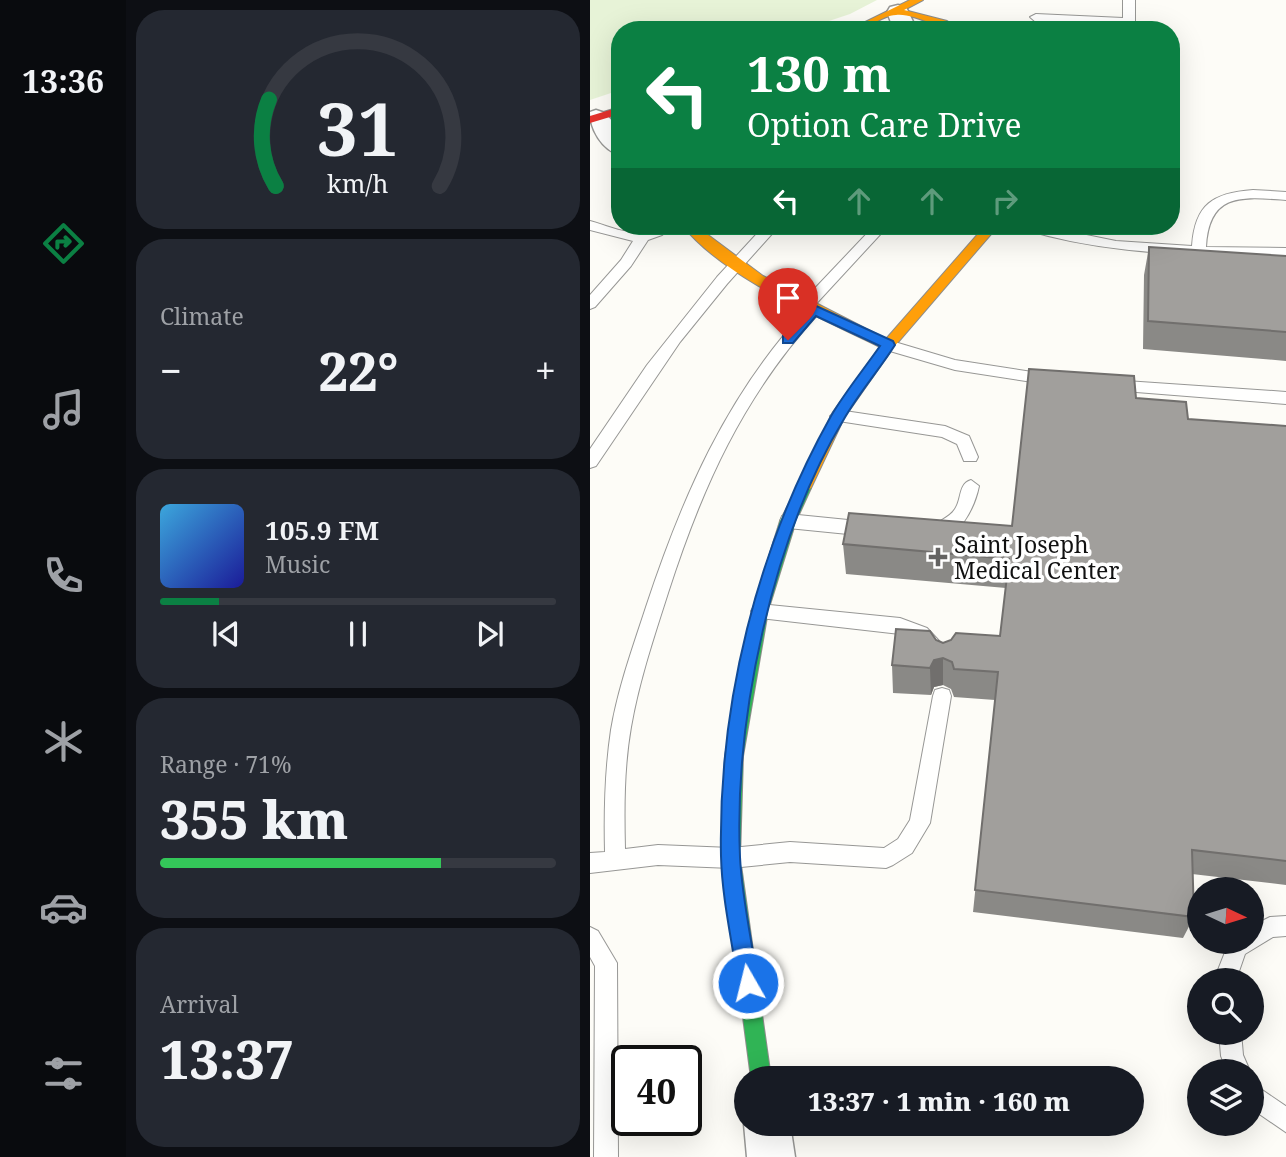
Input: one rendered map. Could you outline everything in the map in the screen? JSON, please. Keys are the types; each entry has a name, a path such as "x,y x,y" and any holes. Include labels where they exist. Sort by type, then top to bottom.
{"street":[{"path":"884,21 908,14 935,21"},
{"path":"602,116 611,132"},
{"path":"700,235 735,264 810,308 888,345"},
{"path":"759,1066 731,858 734,756 760,611 788,521 838,416 888,345 983,235"},
{"path":"768,1136 771,1157"}],"lane":[{"path":"1129,0 1129,21"},
{"path":"1041,21 1036,17 1077,21"},
{"path":"1199,250 1202,216 1218,200 1246,193 1286,196"},
{"path":"590,225 611,231"},
{"path":"627,235 642,239"},
{"path":"590,304 626,263 642,239 650,235"},
{"path":"590,462 642,382 735,264 763,235"},
{"path":"614,860 613,799 619,741 631,682 673,549 708,466 745,398 810,308 872,235"},
{"path":"1056,235 1069,239 1199,250 1270,254 1286,252"},
{"path":"888,345 955,365 1008,375 1072,382"},
{"path":"1099,384 1286,398"},
{"path":"838,416 945,432 963,440 970,457"},
{"path":"919,533 932,534 955,523 967,507 971,486"},
{"path":"788,521 880,531"},
{"path":"760,611 900,626 921,633 938,648 944,660"},
{"path":"590,863 658,855 731,858 790,852 886,858 905,846 920,823 942,696"},
{"path":"1264,931 1270,927 1286,926"},
{"path":"590,938 606,963 606,1157"},
{"path":"1264,1105 1286,1122"}],"green space":[{"path":"590,0 877,0 829,21 611,21 611,93 590,100"}],"building":[{"path":"1149,247 1287,256 1287,332 1148,321"},
{"path":"1029,369 1134,376 1136,398 1186,402 1188,419 1287,426 1287,861 1192,850 1193,877 1187,877 1187,916 975,890 998,672 954,669 952,662 943,658 934,660 930,668 892,665 896,629 930,631 936,640 943,643 951,640 956,633 1000,636 1009,559 843,544 849,513 1012,526"}],"traffic: fast":[{"path":"759,1066 731,858 734,756 760,611 788,521 804,488"}],"traffic: slow":[{"path":"873,21 918,0"},
{"path":"898,12 935,21"},
{"path":"699,235 758,279 888,345"},
{"path":"804,488 838,416 888,345 984,235"}],"traffic: jam":[{"path":"590,120 611,113"}],"place":[{"name":"Saint Joseph Medical Center","path":"938,557"}],"route":[{"path":"748,983 731,858 734,756 760,611 788,521 814,462 838,416 888,345 814,310 788,340"}]}
